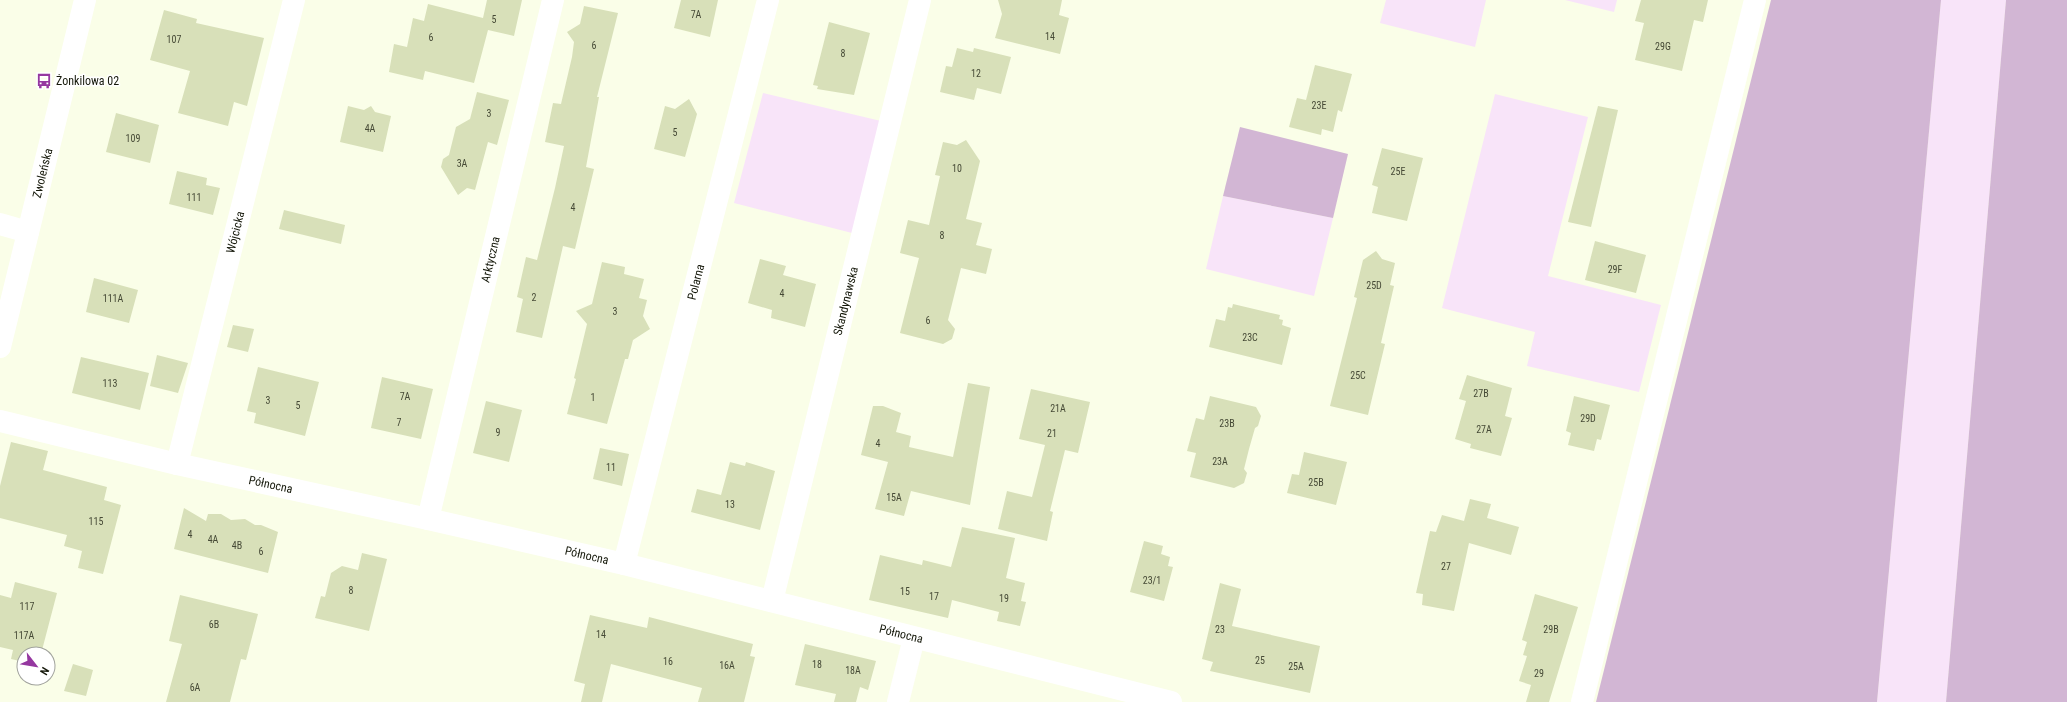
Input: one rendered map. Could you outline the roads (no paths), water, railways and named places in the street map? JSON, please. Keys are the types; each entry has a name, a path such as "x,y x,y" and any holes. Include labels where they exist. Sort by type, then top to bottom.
{"street":[{"name":"Zwoleńska","path":"0,347 85,0"},
{"name":"Wójcicka","path":"177,464 294,0"},
{"name":"Arktyczna","path":"428,519 553,0"},
{"name":"Polarna","path":"624,564 768,0"},
{"name":"Skandynawska","path":"772,601 920,0"},
{"path":"1582,702 1755,0"},
{"path":"0,224 28,232"},
{"name":"Północna","path":"0,421 177,464 624,564 1171,702"},
{"path":"898,702 914,638"}],"place":[{"name":"Żonkilowa 02","path":"44,81"}]}
